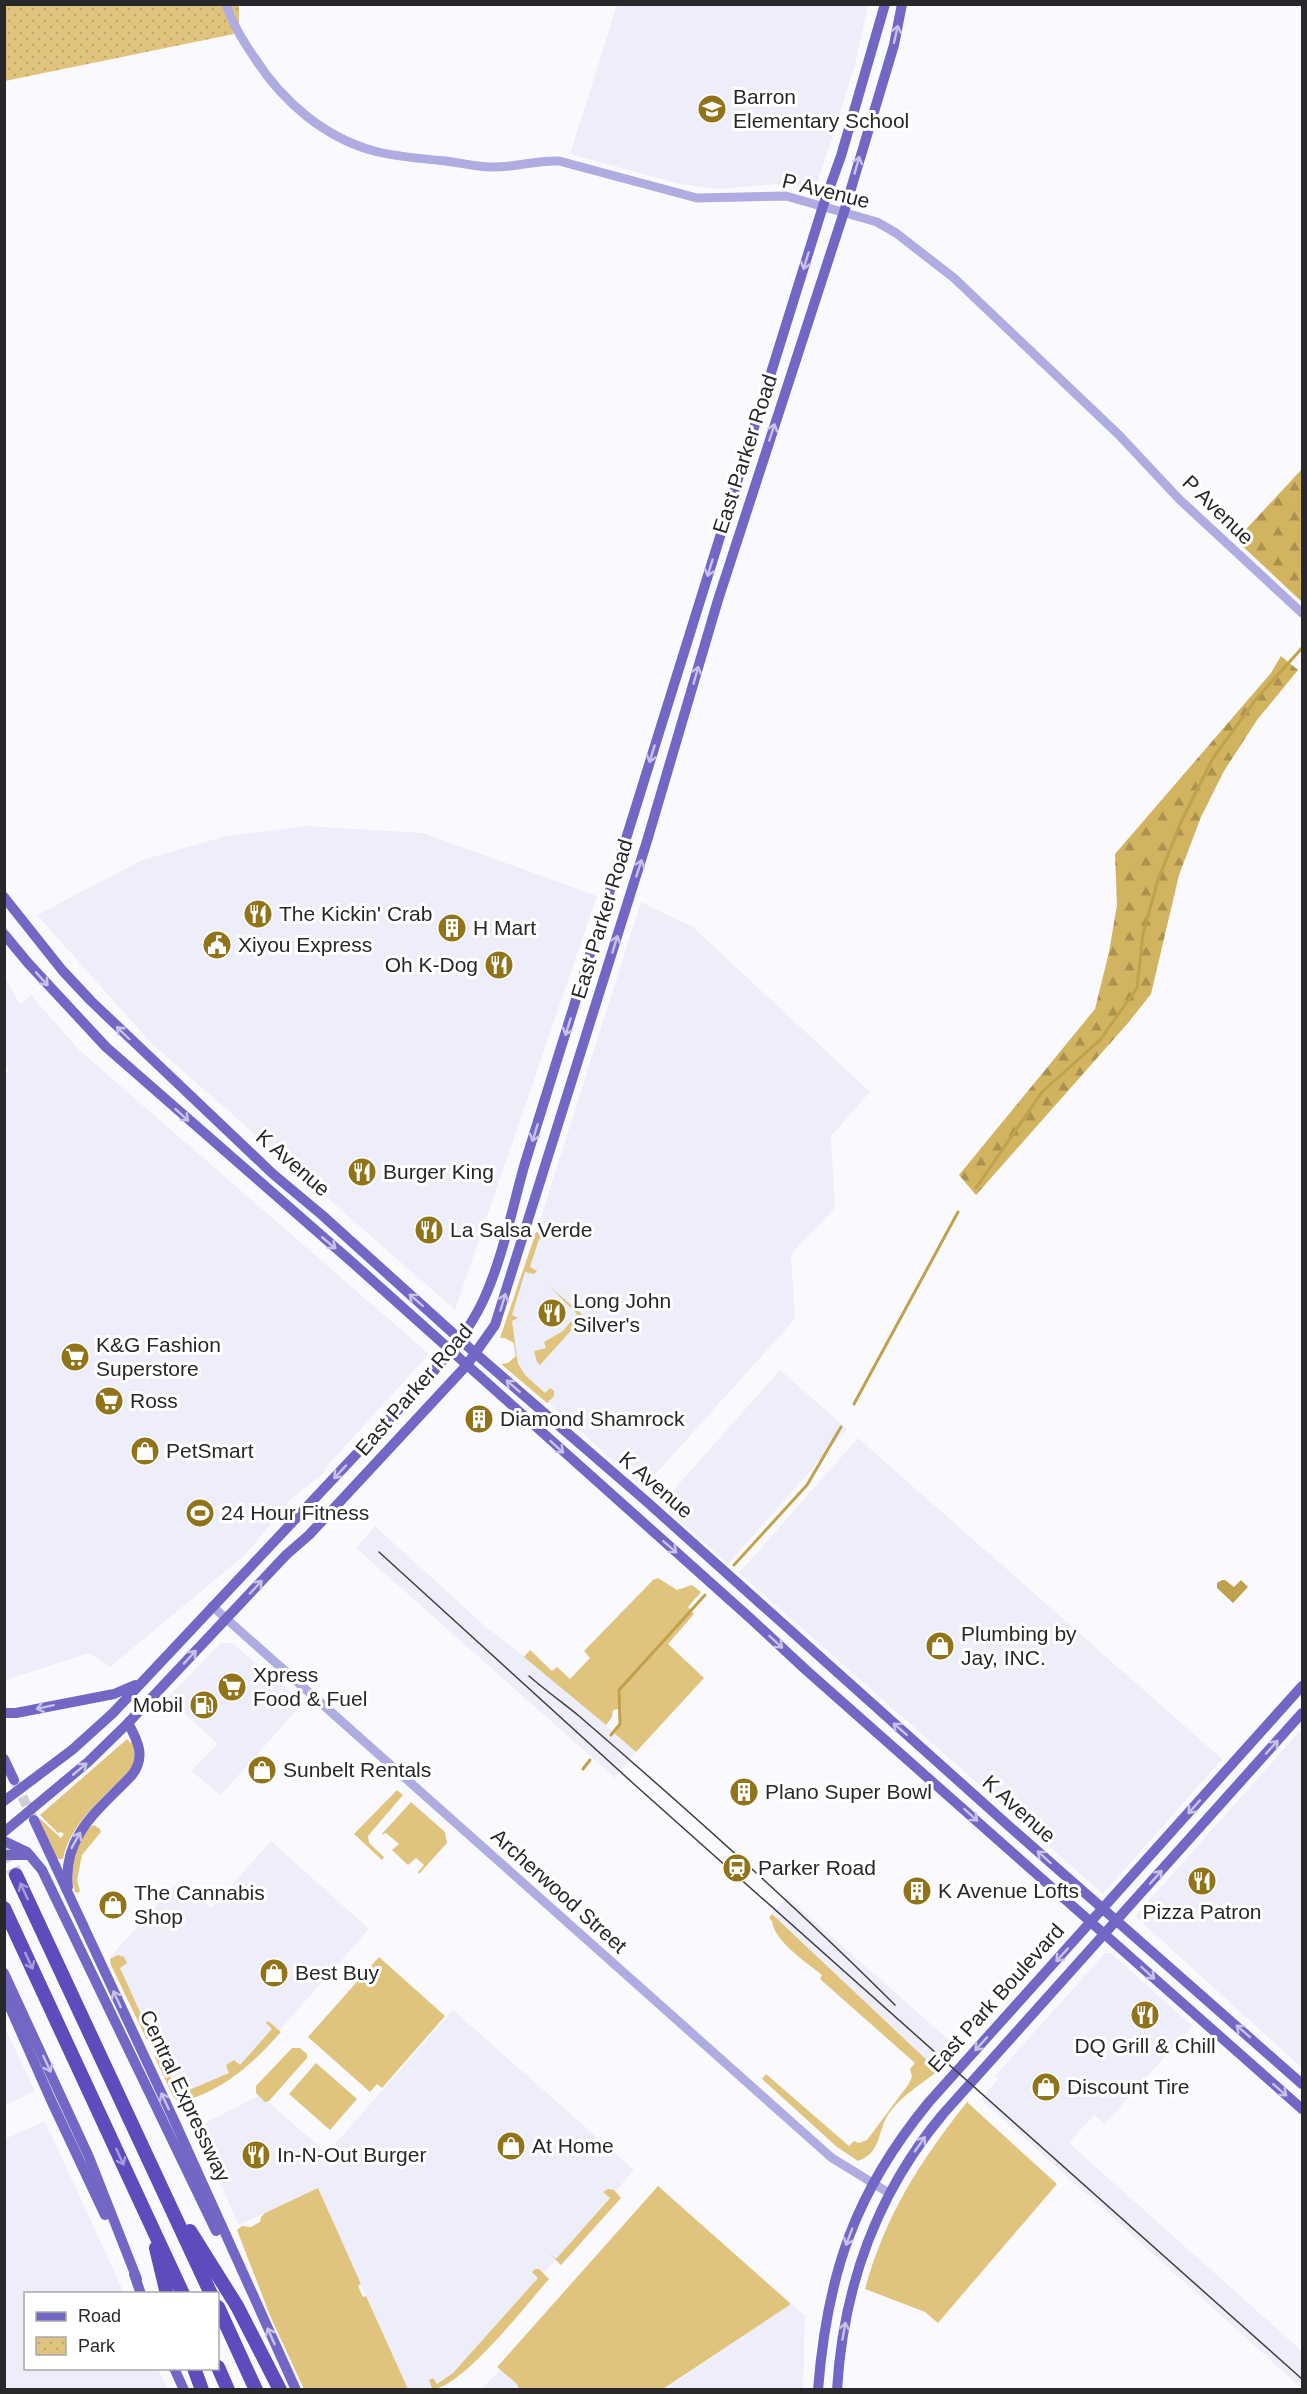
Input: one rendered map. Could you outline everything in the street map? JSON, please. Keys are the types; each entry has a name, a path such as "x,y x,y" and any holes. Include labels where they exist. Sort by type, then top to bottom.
{"highway":[{"path":"16,1875 210,2292"},
{"path":"4,1908 182,2292"},
{"path":"166,2197 209,2259 237,2306 280,2390"},
{"path":"147,2214 166,2292"},
{"path":"219,2309 256,2390"},
{"path":"219,2369 228,2390"},
{"path":"195,2370 202,2390"}],"main road":[{"name":"East Parker Road","path":"4,1801 72,1750 147,1678 450,1352 475,1316 486,1293 823,206 841,156 885,4"},
{"name":"East Parker Road","path":"4,1832 88,1762 128,1723 309,1535 466,1366 495,1325 726,578 844,212 894,45 902,4"},
{"path":"669,702 687,708"},
{"name":"K Avenue","path":"4,897 62,970 139,1049 273,1173 1302,2084"},
{"name":"K Avenue","path":"4,934 82,1023 125,1065 353,1263 821,1683 1302,2109"},
{"path":"580,987 599,994"},
{"path":"125,1065 139,1049"},
{"path":"544,1102 563,1108"},
{"path":"262,1186 273,1173"},
{"path":"510,1215 528,1221"},
{"path":"295,1520 309,1535"},
{"path":"733,1603 744,1590"},
{"path":"821,1683 833,1670"},
{"path":"4,1713 16,1713 114,1694 147,1678"},
{"name":"East Park Boulevard","path":"818,2390 823,2334 833,2283 848,2238 873,2184 898,2141 915,2119 1302,1686"},
{"name":"East Park Boulevard","path":"837,2390 838,2367 850,2300 865,2248 889,2193 929,2131 1302,1713"},
{"path":"69,1896 67,1861 76,1837 132,1775 138,1765 139,1747 128,1723"},
{"path":"4,1759 14,1780"},
{"path":"928,1776 939,1763"},
{"name":"Central Expressway","path":"34,1820 174,2120 296,2390"},
{"path":"4,1841 30,1855 45,1876 216,2233 228,2241"},
{"path":"4,1855 30,1855"},
{"path":"4,1973 89,2157 140,2292"},
{"path":"4,1994 59,2118 137,2279"},
{"path":"1020,2001 1035,2011"},
{"path":"1258,2070 1270,2055"},
{"path":"175,2370 184,2390"}],"street":[{"name":"P Avenue","path":"226,4 248,48 283,96 320,126 376,152 487,167 507,167 540,160 559,161 697,198 786,196 844,212 887,228 942,267 1093,410 1179,500 1302,613"},
{"name":"Archerwood Street","path":"212,1606 832,2158 889,2193"}],"shaded area":[{"name":"Barron Elementary School","path":"617,5 868,5 855,65 815,190 776,184 719,189 680,184 570,154"},
{"path":"307,826 423,833 597,896 455,1310 151,1043 37,915 142,860 226,836"},
{"path":"641,902 693,927 870,1092 831,1136 835,1208 791,1254 795,1319 643,1488 517,1374 509,1318"},
{"path":"5,978 20,1004 31,995 78,1049 429,1354 327,1466 325,1472 293,1497 245,1555 110,1667 89,1653 4,1680 4,1074 9,1070 4,1062"},
{"path":"780,1370 847,1429 728,1564 661,1504"},
{"path":"858,1438 1222,1759 1103,1894 739,1573"},
{"path":"375,1526 486,1627 556,1681 636,1752 615,1778 356,1548"},
{"path":"1222,1580 1234,1587 1241,1580 1248,1587 1233,1603 1217,1588 1217,1583"},
{"path":"221,1643 232,1643 303,1703 221,1795 191,1771 218,1744 167,1698"},
{"path":"1300,1731 1302,1733 1302,2068 1135,1916"},
{"path":"271,1841 369,1929 255,2058 225,2081 192,2099 180,2099 110,1957 179,1881 211,1908"},
{"path":"787,1897 959,2049 943,2067 932,2065 772,1914"},
{"path":"1105,1953 1111,1953 1192,2026 1105,2124 1094,2115 1069,2143 1302,2351 1302,2378 1297,2384 981,2099 998,2079 995,2076"},
{"path":"453,2010 634,2170 457,2372 428,2389 408,2389 318,2188 239,2225 195,2128 260,2095 327,2153"},
{"path":"4,2026 35,2091 5,2106 4,2106"},
{"path":"45,2121 124,2292 24,2292 24,2370 158,2370 168,2389 5,2389 5,2139"},
{"path":"791,2304 805,2316 803,2389 663,2390"},
{"path":"500,2370 517,2384 519,2389 480,2390"}],"green space":[{"path":"10,4 239,5 239,33 5,81 4,7"},
{"path":"1302,469 1302,602 1236,540"},
{"path":"1281,656 1298,670 1257,720 1224,771 1201,817 1179,875 1151,994 976,1195 959,1175 1095,1009 1109,952 1117,905 1115,854 1271,673"},
{"path":"536,1232 546,1234 547,1240 539,1239 530,1267 537,1271 534,1274 525,1272 512,1315 518,1318 512,1321 518,1364 526,1376 545,1393 550,1388 554,1391 554,1396 547,1403 501,1364 508,1363 516,1356 514,1343 500,1338"},
{"path":"550,1287 584,1316 540,1365 534,1351 546,1348 544,1342 563,1331 577,1314"},
{"path":"658,1578 677,1590 692,1585 701,1592 688,1607 694,1614 668,1644 704,1678 636,1752 613,1732 620,1724 619,1709 613,1710 612,1717 606,1725 524,1657 530,1650 552,1671 557,1667 570,1679 590,1658 584,1651 653,1580"},
{"path":"127,1739 130,1743 132,1742 134,1753 130,1770 81,1821 73,1833 63,1859 55,1859 38,1817 61,1838 64,1834 58,1833 40,1815"},
{"path":"397,1790 403,1795 368,1836 369,1843 384,1857 382,1860 354,1834"},
{"path":"411,1802 445,1832 447,1843 419,1874 418,1872 424,1865 416,1858 408,1865 392,1850 399,1844 386,1833 381,1835"},
{"path":"94,1825 101,1832 82,1855 77,1880 80,1891 78,1893 75,1892 73,1884 74,1854 81,1836"},
{"path":"772,1914 932,2065 943,2067 895,2105 886,2119 872,2152 858,2161 837,2147 762,2079 766,2074 849,2146 854,2141 859,2143 867,2140 908,2085 912,2077 910,2069 915,2063 820,1979 822,1975 785,1944 769,1918"},
{"path":"118,1955 124,1957 127,1963 120,1968 150,2034 158,2031 158,2037 150,2042 111,1965 110,1959"},
{"path":"379,1957 445,2016 382,2088 377,2084 370,2092 308,2037"},
{"path":"268,2021 281,2032 242,2070 209,2092 182,2101 174,2098 155,2058 155,2053 161,2050 169,2053 161,2057 175,2087 185,2083 189,2090 229,2073 226,2065 234,2060 240,2065 272,2029 266,2023"},
{"path":"292,2048 300,2048 307,2054 307,2058 269,2101 265,2102 256,2093 256,2086"},
{"path":"316,2063 357,2099 330,2130 289,2094"},
{"path":"967,2102 1057,2184 938,2323 925,2312 865,2289 883,2237 906,2190 934,2146"},
{"path":"658,2186 791,2304 663,2389 519,2389 517,2384 497,2367"},
{"path":"318,2188 361,2284 358,2286 363,2297 366,2296 408,2389 304,2389 271,2318 237,2230 242,2226 251,2227 260,2222 265,2213"},
{"path":"608,2189 614,2190 621,2198 561,2265 549,2253 556,2259 610,2198 603,2192"},
{"path":"539,2269 549,2279 526,2306 476,2361 444,2386 432,2389 429,2380 433,2378 437,2384 453,2373 538,2278 532,2272"}],"waterway":[{"path":"976,1188 1042,1092 1100,1040 1137,988 1143,934 1158,880 1181,822 1213,758 1257,698 1302,648"},
{"path":"854,1404 958,1212"},
{"path":"734,1565 807,1485 841,1427"},
{"path":"611,1735 620,1724 619,1690 705,1595"},
{"path":"583,1769 590,1760"}],"tunnel":[{"path":"16,1783 32,1817"},
{"path":"4,1849 16,1875"}],"tram line":[{"path":"379,1552 635,1785 1302,2379"},
{"path":"529,1676 579,1716 700,1822 818,1930 895,2005"}],"place":[{"name":"Barron Elementary School","path":"712,109"},
{"name":"The Kickin' Crab","path":"258,914"},
{"name":"H Mart","path":"452,928"},
{"name":"Xiyou Express","path":"217,945"},
{"name":"Oh K-Dog","path":"499,965"},
{"name":"Burger King","path":"362,1172"},
{"name":"La Salsa Verde","path":"429,1230"},
{"name":"Long John Silver's","path":"552,1313"},
{"name":"K&G Fashion Superstore","path":"75,1357"},
{"name":"Ross","path":"109,1401"},
{"name":"Diamond Shamrock","path":"479,1419"},
{"name":"PetSmart","path":"145,1451"},
{"name":"24 Hour Fitness","path":"200,1513"},
{"name":"Plumbing by Jay, INC.","path":"940,1646"},
{"name":"Xpress Food & Fuel","path":"232,1687"},
{"name":"Mobil","path":"204,1705"},
{"name":"Sunbelt Rentals","path":"262,1770"},
{"name":"Plano Super Bowl","path":"744,1792"},
{"name":"Parker Road","path":"737,1868"},
{"name":"Pizza Patron","path":"1202,1881"},
{"name":"K Avenue Lofts","path":"917,1891"},
{"name":"The Cannabis Shop","path":"113,1905"},
{"name":"Best Buy","path":"274,1973"},
{"name":"DQ Grill & Chill","path":"1145,2015"},
{"name":"Discount Tire","path":"1046,2087"},
{"name":"At Home","path":"511,2146"},
{"name":"In-N-Out Burger","path":"256,2155"}]}
